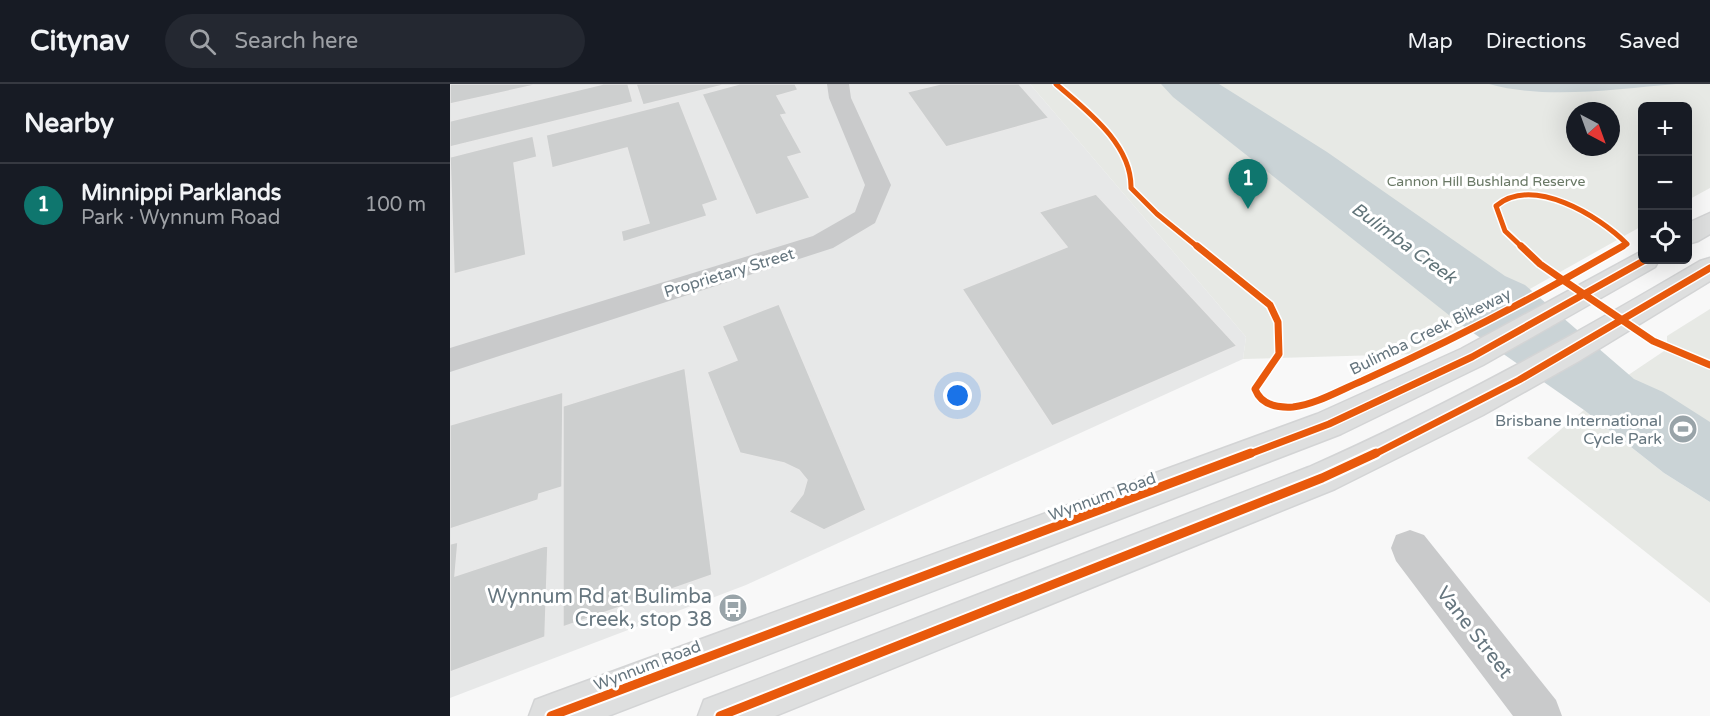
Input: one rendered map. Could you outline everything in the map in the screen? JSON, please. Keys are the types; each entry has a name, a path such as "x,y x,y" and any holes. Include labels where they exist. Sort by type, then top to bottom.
{"main road":[{"path":"1692,233 1710,222"},
{"name":"Wynnum Road","path":"551,716 1329,424 1472,357 1638,264"},
{"path":"720,716 1322,478 1422,433 1510,386 1710,268"}],"street":[{"name":"Proprietary Street","path":"450,360 823,242 866,217 878,185 840,98 838,84"},
{"name":"Vane Street","path":"1410,548 1540,716"}],"shaded area":[{"path":"450,84 1030,84 1246,337 1243,359 746,585 450,698"}],"green space":[{"name":"Cannon Hill Bushland Reserve","path":"1030,84 1710,84 1710,188 1692,198 1692,102 1638,102 1638,228 1414,354 1243,359 1246,337"},
{"name":"Brisbane International Cycle Park","path":"1710,309 1710,466 1603,392 1667,349 1667,336"},
{"path":"1584,410 1664,473 1710,502 1710,603 1527,458"}],"water":[{"name":"Bulimba Creek","path":"1161,84 1219,84 1327,152 1505,276 1525,285 1634,379 1663,392 1710,422 1710,502 1664,473 1584,410 1459,323 1173,97"},
{"path":"1489,84 1676,84 1558,92 1511,89"}],"building":[{"path":"450,84 540,84 450,104"},
{"path":"603,84 628,84 633,102 450,147 450,121"},
{"path":"636,84 728,84 643,105"},
{"path":"739,84 795,84 798,90 777,96 787,114 781,115 802,153 788,157 810,198 756,215 702,94"},
{"path":"940,84 1019,84 1049,118 946,147 907,92"},
{"path":"679,101 718,200 703,205 707,216 623,242 621,231 649,223 627,148 552,168 546,135"},
{"path":"533,136 537,157 514,163 526,255 454,274 450,157"},
{"path":"1096,194 1237,346 1052,426 962,289 1067,247 1039,212"},
{"path":"779,304 866,510 824,530 789,512 803,494 807,480 799,470 784,463 740,453 707,372 737,360 722,326"},
{"path":"685,368 712,575 563,627 563,406"},
{"path":"563,392 562,487 539,494 538,500 450,529 450,425"},
{"path":"458,542 455,576 548,545 545,637 450,672 450,544"}],"cycle path":[{"name":"Bulimba Creek Bikeway","path":"1056,84 1087,112 1117,146 1130,169 1131,188 1157,214 1270,305 1278,322 1279,354 1255,389 1257,395 1266,403 1285,407 1297,406 1334,393 1403,363 1500,315 1532,297 1564,280 1627,244 1612,229 1573,206 1544,198 1516,196 1504,199 1496,206 1505,231 1540,264 1653,341 1710,365"},
{"path":"551,716 1329,424 1472,357 1638,264"},
{"path":"720,716 1322,478 1471,406 1615,325 1710,268"}],"place":[{"name":"Minnippi Parklands","path":"1248,209"},
{"name":"Brisbane International Cycle Park","path":"1683,429"},
{"name":"Wynnum Rd at Bulimba Creek, stop 38","path":"733,608"}]}
